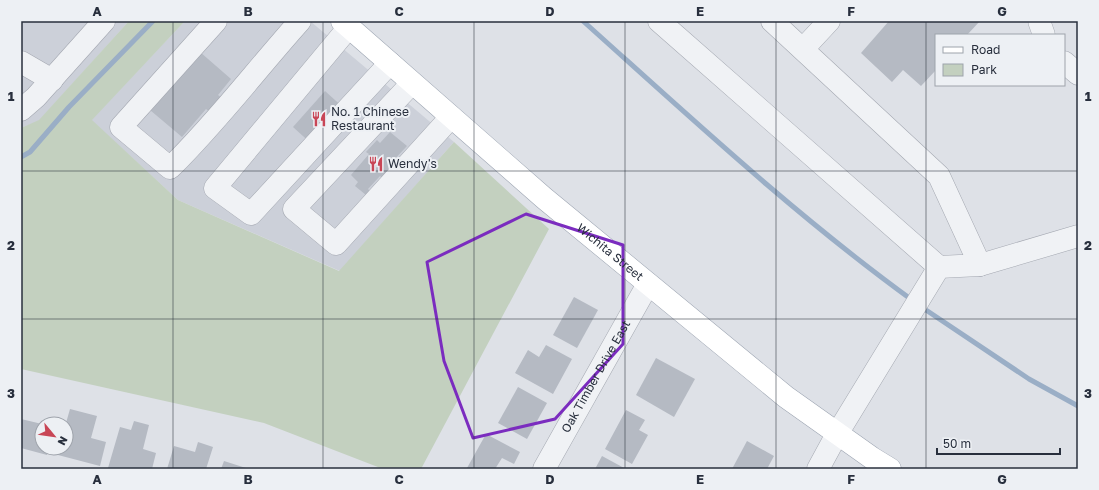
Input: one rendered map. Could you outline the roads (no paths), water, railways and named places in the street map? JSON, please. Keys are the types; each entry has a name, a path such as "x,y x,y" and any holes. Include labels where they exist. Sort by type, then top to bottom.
{"main road":[{"name":"Wichita Street","path":"345,24 544,198 786,397 837,434 890,469"}],"street":[{"path":"21,110 52,80 104,21"},
{"path":"216,21 121,127 170,168 203,135 255,72 300,21"},
{"path":"659,21 939,267 980,265 1078,236"},
{"path":"772,21 939,176 980,265"},
{"path":"803,49 829,21"},
{"path":"1040,21 1044,34"},
{"path":"345,24 215,188 251,214 390,63"},
{"path":"21,62 52,80"},
{"path":"1065,63 1078,74"},
{"path":"412,83 294,209 336,244 451,117"},
{"path":"818,469 837,434 939,267"},
{"name":"Oak Timber Drive East","path":"544,469 617,335 648,284"}],"waterway":[{"path":"21,157 30,152 69,107 153,21"},
{"path":"583,21 703,129 785,200 869,268 912,300"},
{"path":"920,306 1029,379 1078,406"}],"place":[{"name":"No. 1 Chinese Restaurant","path":"319,119"},
{"name":"Wendy's","path":"376,164"}]}
